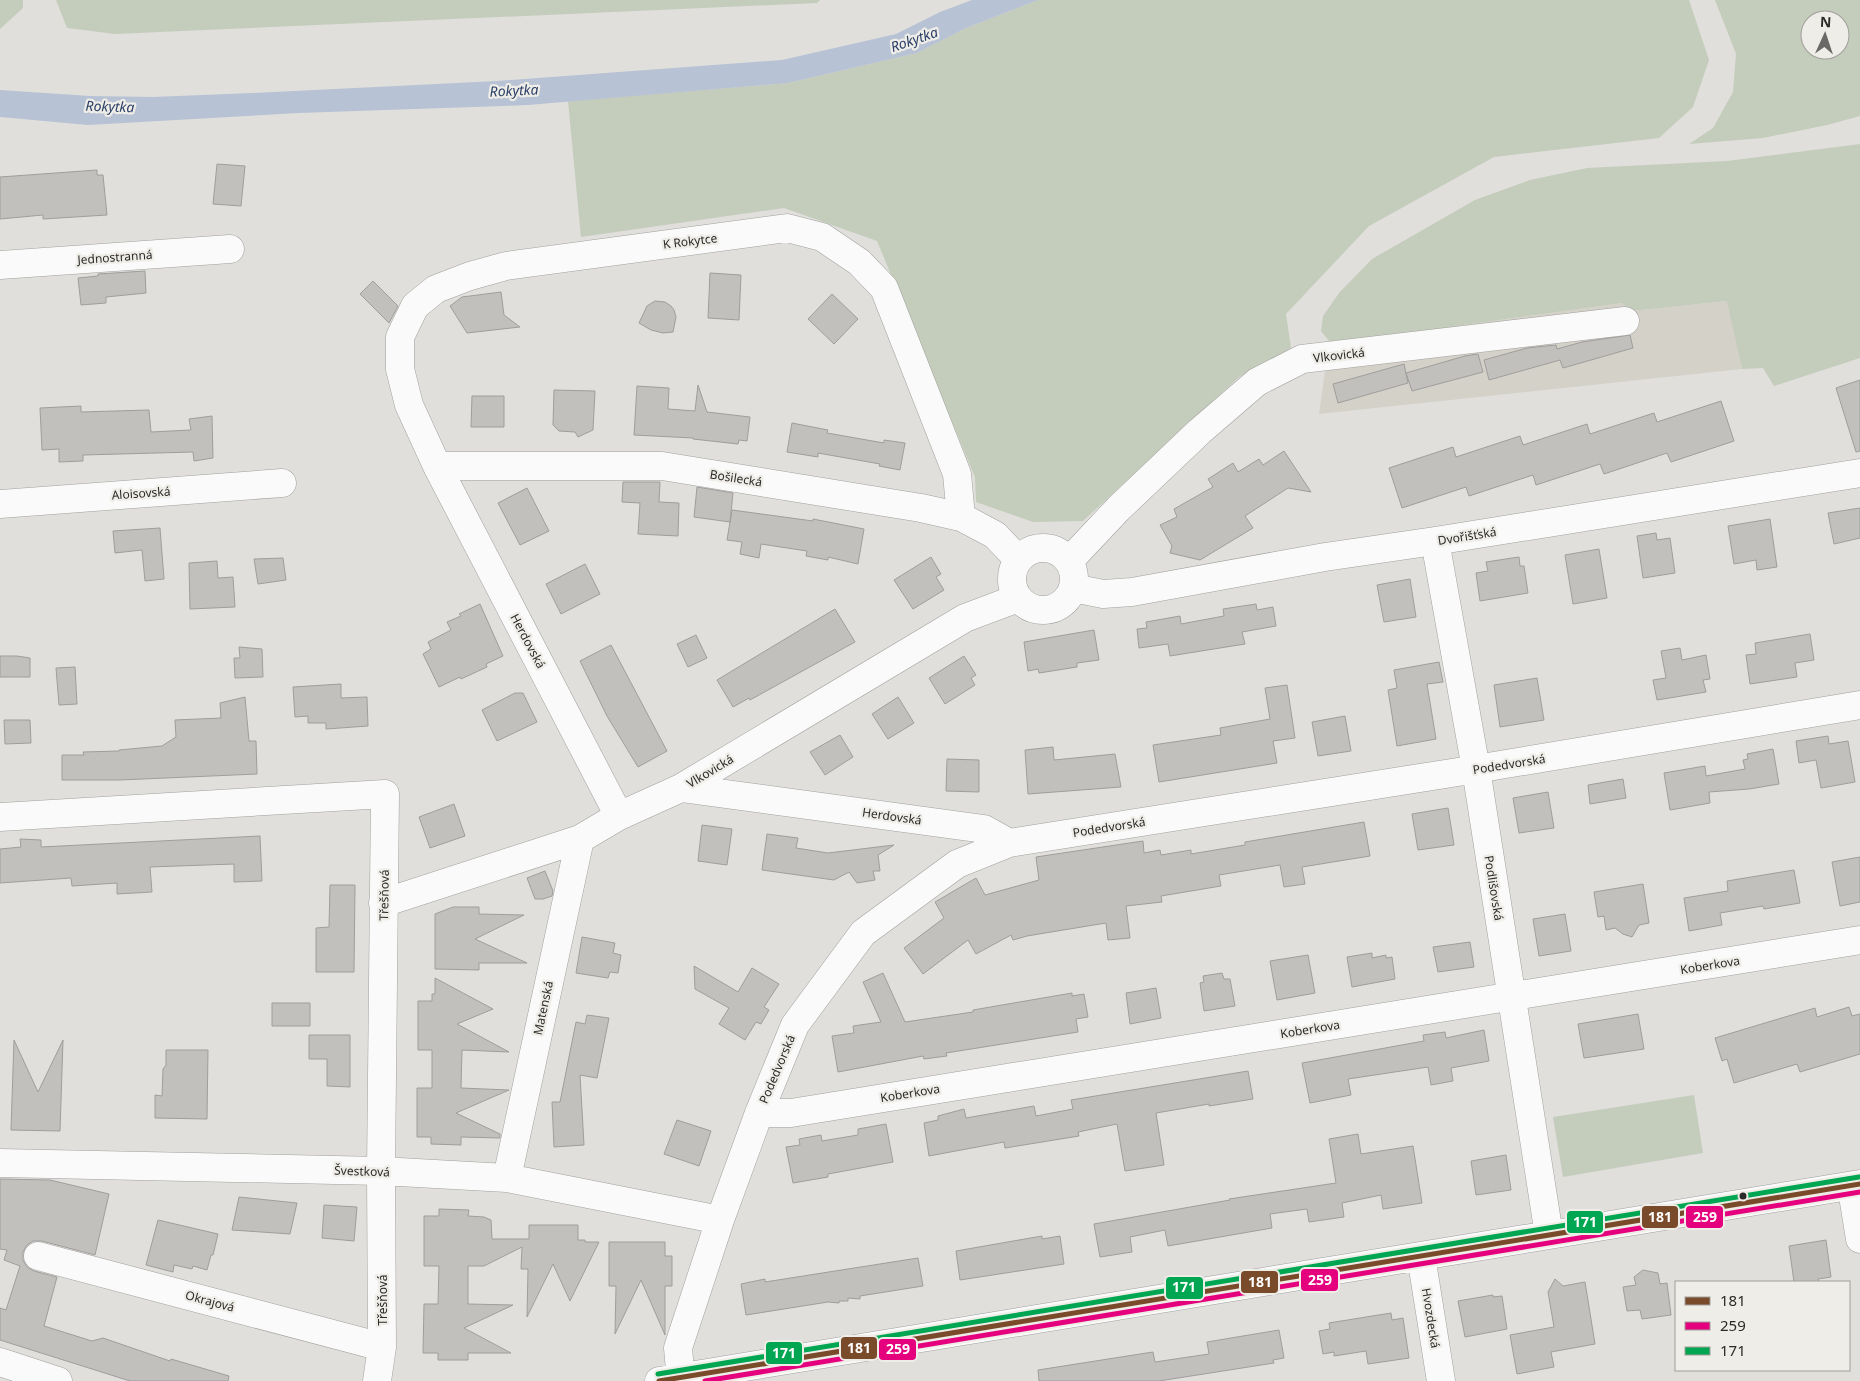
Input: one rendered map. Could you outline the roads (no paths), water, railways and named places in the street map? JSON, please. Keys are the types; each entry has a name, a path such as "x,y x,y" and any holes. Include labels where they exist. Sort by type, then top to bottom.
{"street":[{"name":"K Rokytce","path":"437,466 410,405 400,369 400,337 416,306 436,289 470,276 506,266 787,228 822,237 859,262 884,288 957,474 961,517"},
{"name":"Jednostranná","path":"0,265 230,249"},
{"name":"Vlkovická","path":"1069,561 1118,509 1200,431 1257,382 1302,359 1625,321"},
{"name":"Bošilecká","path":"437,466 662,466 921,508 961,517 995,535 1018,559"},
{"name":"Herdovská","path":"437,466 620,816"},
{"name":"Dvořišťská","path":"1074,588 1103,594 1132,592 1325,557 1860,473"},
{"name":"Aloisovská","path":"0,504 282,483"},
{"name":"Podlišovská","path":"1435,541 1476,769 1510,996 1549,1235"},
{"path":"1034,548 1049,548 1062,553 1069,561 1074,569 1074,588 1067,599 1058,607 1045,610 1031,608 1018,598 1012,586 1012,573 1018,559 1024,553 1034,548"},
{"name":"Vlkovická","path":"383,903 580,839 620,816 681,788 965,618 1018,598"},
{"name":"Podedvorská","path":"674,1380 678,1348 720,1220 759,1113 795,1025 862,933 957,864 1009,843 1476,769 1860,705"},
{"name":"Herdovská","path":"681,788 984,828 1009,843"},
{"name":"Třešňová","path":"0,817 385,794 381,1171 382,1347 377,1381"},
{"name":"Matenská","path":"507,1178 580,839"},
{"name":"Koberkova","path":"759,1113 801,1111 1860,940"},
{"name":"Švestková","path":"0,1163 381,1171 507,1178 720,1220"},
{"path":"674,1380 1858,1184 1854,1202 1860,1239"},
{"path":"1860,1243 1860,1253"},
{"name":"Okrajová","path":"38,1256 382,1347"},
{"name":"Hvozdecká","path":"1421,1256 1441,1381"},
{"path":"0,1362 58,1381"}],"water":[{"name":"Rokytka","path":"972,0 1038,0 964,29 917,53 788,83 528,105 299,113 88,125 0,117 0,90 90,96 153,97 497,81 782,60 896,34 940,12"}]}
